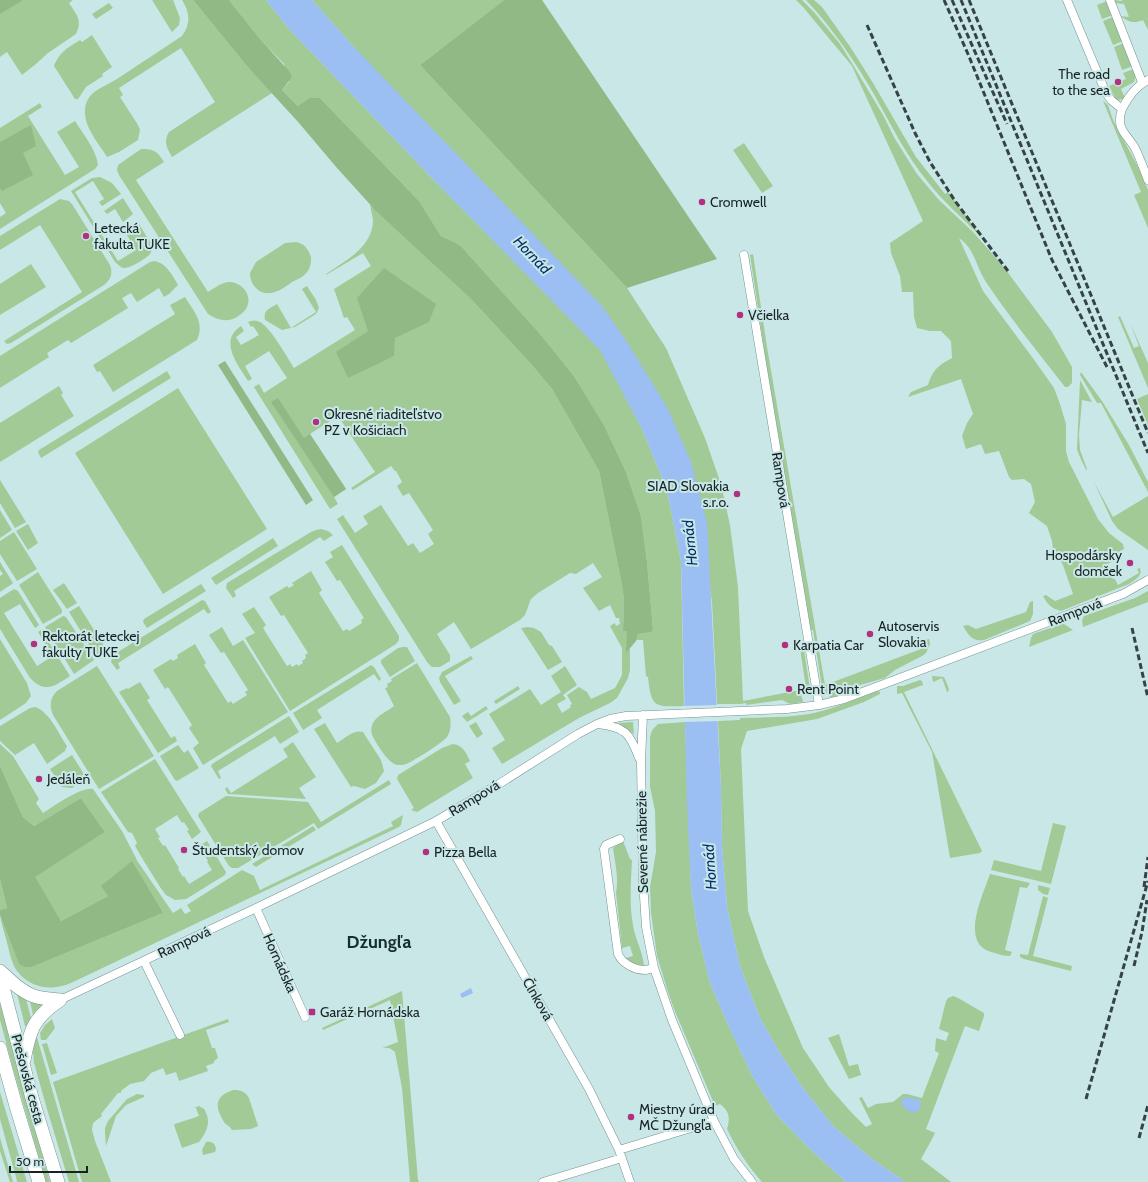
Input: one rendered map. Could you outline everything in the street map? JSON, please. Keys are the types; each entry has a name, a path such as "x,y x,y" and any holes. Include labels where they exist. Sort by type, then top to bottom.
{"highway":[{"path":"0,971 20,989 35,997 60,1000"},
{"name":"Prešovská cesta","path":"0,976 43,1136 58,1182"},
{"path":"23,1064 31,1029 48,1008 60,1000"},
{"name":"Prešovská cesta","path":"1,1054 39,1182"}],"street":[{"path":"1067,0 1106,93 1111,100 1122,109"},
{"path":"1110,0 1145,81 1131,94 1122,109 1120,117 1121,126 1124,133 1135,149 1148,180"},
{"name":"Rampová","path":"744,255 819,705"},
{"name":"Rampová","path":"60,1000 436,821 499,784 578,734 597,724 610,719 643,715 743,712 800,708 819,705 851,696 1123,594 1148,580"},
{"name":"Severné nábrežie","path":"643,715 641,762 644,911 654,968 672,1020 714,1121 734,1159 752,1182"},
{"path":"597,724 612,726 624,731 636,747 641,762"},
{"name":"Člnková","path":"436,821 589,1089 621,1154 630,1182"},
{"name":"Severné nábrežie","path":"620,839 606,845 604,849 618,954 622,961 630,966 645,970 654,968"},
{"name":"Hornádska","path":"256,908 305,1017"},
{"name":"Rampová","path":"144,961 180,1035"},
{"path":"543,1182 714,1121"}],"green space":[{"path":"0,0 73,0 69,3 79,21 76,34 48,53 22,75 7,52 0,57"},
{"path":"0,0 23,0 0,14"},
{"path":"152,0 173,0 180,18 179,25 172,32"},
{"path":"182,0 193,0 246,65 272,93 172,157 167,148 166,142 169,132 215,102 181,48 119,88 123,95 120,97 140,130 138,140 119,152 107,157 89,129 85,117 86,104 90,96 102,87 120,77 182,36 187,27 188,14"},
{"path":"193,0 229,0 261,40 289,71 292,77 282,90 298,106 309,98 320,98 419,201 441,236 460,245 541,335 574,376 604,425 626,472 641,516 653,629 652,632 638,634 636,641 626,653 627,631 623,631 624,600 622,585 599,471 552,389 470,298 376,211 246,65"},
{"path":"229,0 266,0 290,30 431,177 600,349 642,429 667,490 681,561 684,706 667,706 656,704 651,695 648,677 646,676 643,640 636,640 638,634 652,632 653,629 641,516 626,472 604,425 574,376 541,335 460,245 441,236 419,201 320,98 309,98 298,106 282,90 289,82 284,64 261,40"},
{"path":"312,0 504,0 420,65 627,288 666,348 705,438 721,484 730,525 738,587 743,701 800,690 803,702 790,704 782,700 746,705 746,703 717,704 712,602 691,462 352,45"},
{"path":"504,0 542,0 717,259 627,288 420,65"},
{"path":"796,0 802,0 814,12 840,44 917,174 939,200 973,232 1003,266 1052,332 1072,367 1072,383 1068,387 1065,387 995,295 986,282 969,247 959,238 983,291 1054,388 1066,424 1066,451 1069,462 1098,519 1109,533 1123,544 1124,549 1120,551 1120,561 1118,559 1103,566 1108,576 1111,575 1118,585 1139,573 1137,569 1140,568 1141,571 1139,576 1129,584 1061,611 1050,606 1043,596 1046,595 1055,601 1073,594 1063,565 1053,549 1047,526 1029,513 1035,502 1031,484 1024,479 1012,480 1009,477 999,451 985,454 981,444 966,449 962,436 967,423 973,414 961,379 908,397 911,392 928,385 937,368 952,358 951,341 941,331 930,331 917,328 914,317 913,292 902,292 900,276 891,253 890,243 923,221 852,66"},
{"path":"806,0 814,0 822,7 851,48 873,83 916,157 945,194 948,192 984,240 940,197 919,171 893,129 860,70 825,22"},
{"path":"1114,0 1148,0 1148,30 1143,20 1132,22 1120,16 1129,17 1124,4 1115,3"},
{"path":"1107,1 1113,15 1102,19 1097,5"},
{"path":"109,3 113,8 96,19 92,14"},
{"path":"1113,17 1123,41 1113,45 1103,21"},
{"path":"92,35 112,67 102,74 103,76 86,87 78,99 75,99 54,66 65,50 80,40 82,42"},
{"path":"1124,43 1133,66 1122,70 1114,47"},
{"path":"1134,69 1136,75 1134,82 1121,89 1125,98 1119,100 1116,99 1109,86 1126,79 1123,73"},
{"path":"1103,101 1108,105 1113,120 1137,165 1148,190 1148,228 1134,195 1141,192"},
{"path":"40,103 42,107 28,116 65,175 79,167 57,132 75,121 92,147 98,165 95,169 0,229 0,217 6,213 0,203 0,128"},
{"path":"31,125 36,146 23,153 33,175 2,191 0,188 0,142"},
{"path":"744,143 773,186 762,193 733,150"},
{"path":"141,149 155,151 164,162 136,180 208,292 224,283 229,282 235,283 244,288 247,293 248,303 246,309 237,317 230,320 222,320 208,314 119,175 117,170 118,165"},
{"path":"100,177 112,183 121,194 102,206 99,202 104,199 93,181 75,192 118,261 136,250 125,232 119,235 118,233 137,221 152,245 151,252 148,256 126,268 121,267 115,262 71,191 92,178"},
{"path":"123,198 133,214 123,222 115,209 107,214 104,211"},
{"path":"60,199 69,201 72,204 110,265 111,276 104,285 11,343 7,344 4,341 82,292 40,225 0,250 0,236"},
{"path":"370,204 470,298 531,364 552,389 599,471 622,585 624,600 623,631 627,631 627,651 630,649 630,670 628,678 617,698 610,703 579,718 502,764 492,748 505,740 489,714 530,689 541,705 561,692 551,676 565,666 577,685 563,695 566,699 557,704 562,713 571,707 570,705 572,704 567,695 579,687 587,692 591,699 615,688 622,675 622,648 610,626 615,623 616,626 620,624 619,618 616,618 610,605 599,611 583,588 602,577 593,563 576,574 570,573 538,593 531,599 525,615 520,620 471,649 454,622 437,634 450,655 450,661 440,667 432,667 427,662 337,519 343,515 355,533 368,524 363,516 381,505 408,546 413,543 420,553 434,544 428,534 433,530 409,493 403,496 397,486 402,482 396,471 391,466 353,490 351,488 375,472 338,416 310,434 346,489 334,497 338,504 330,509 254,387 259,384 264,393 287,378 269,351 245,366 252,379 248,381 235,361 230,346 234,332 241,326 244,331 236,337 241,345 259,335 253,326 251,327 248,322 260,322 269,330 294,368 355,330 347,317 344,318 334,289 371,266 363,253 326,274 363,246 372,230 373,220"},
{"path":"296,242 306,247 311,257 310,266 306,274 275,292 265,293 257,289 250,278 250,273 256,262 285,243"},
{"path":"753,254 767,347 825,685 921,649 925,640 929,639 930,644 926,653 895,670 885,678 860,685 839,696 830,697 822,688 765,355 750,255"},
{"path":"155,261 166,267 178,285 169,294 164,297 159,288 137,302 131,293 122,298 128,308 71,343 68,340 47,353 49,357 0,388 0,356 150,262"},
{"path":"31,264 46,287 0,315 0,284"},
{"path":"384,268 436,304 429,322 395,338 394,356 348,378 336,352 368,331 357,298"},
{"path":"307,286 319,308 316,314 291,328 316,312 302,289"},
{"path":"185,297 195,312 199,322 200,328 197,340 113,392 100,371 97,372 93,365 175,314 170,305"},
{"path":"277,304 291,328 282,330 265,320 266,312"},
{"path":"1120,316 1134,348 1139,346 1130,323 1148,363 1148,388 1118,317"},
{"path":"225,361 313,500 306,505 218,365"},
{"path":"167,371 171,378 41,458 38,452 39,450"},
{"path":"1081,372 1102,401 1129,445 1148,482 1148,492 1101,403 1097,403 1080,375"},
{"path":"1080,380 1092,402 1082,400 1079,435 1080,450 1087,469 1086,470 1077,449"},
{"path":"59,386 63,393 61,395 74,416 0,462 0,423"},
{"path":"178,388 267,529 163,594 75,453"},
{"path":"1148,394 1148,425 1137,399"},
{"path":"278,398 304,438 310,434 346,489 334,497 271,402"},
{"path":"0,480 26,522 15,528 0,503"},
{"path":"1094,482 1113,517 1148,496 1148,550 1118,529 1112,521"},
{"path":"0,510 12,530 0,538"},
{"path":"28,524 38,543 28,550 16,531"},
{"path":"321,529 328,531 333,535 324,541 320,537 234,591 236,596 233,598 226,588 227,583 311,532"},
{"path":"14,532 37,569 17,581 0,554 0,541"},
{"path":"273,538 278,546 216,585 211,578"},
{"path":"342,545 399,636 399,640 396,644 290,711 245,638 255,633 242,614 254,607 266,625 263,628 287,666 290,664 292,667 303,663 302,661 306,658 305,655 308,653 284,615 281,616 269,597 287,586 289,588 294,585 292,583 311,571 322,590 319,593 343,631 347,629 349,631 362,623 361,620 364,618 340,580 337,581 325,562 333,557 330,552"},
{"path":"0,562 13,583 0,592 0,576 3,574 0,570"},
{"path":"38,572 62,610 62,613 43,624 19,585"},
{"path":"64,583 77,603 67,609 53,590"},
{"path":"201,584 206,591 147,628 143,622 144,619"},
{"path":"14,589 18,591 39,625 35,628 20,604 4,613 37,666 53,656 38,632 41,630 70,676 60,683 50,687 45,687 35,683 30,678 0,629 0,598"},
{"path":"1148,591 1148,602 1083,627 1082,620 1084,616 1135,598"},
{"path":"202,600 205,601 211,612 208,614 204,609 118,663 120,668 117,670 111,662 113,655"},
{"path":"1033,601 1033,614 1030,621 984,640 972,638 963,626 968,625 976,629 1026,612 1030,602"},
{"path":"79,606 106,649 104,654 98,659 69,612"},
{"path":"63,616 66,617 94,660 74,674 45,627"},
{"path":"1062,624 1073,630 1029,647 1033,634"},
{"path":"222,627 233,646 243,640 288,712 203,765 193,748 199,743 189,728 192,725 168,687 165,689 153,670 171,659 173,661 178,658 177,655 195,644 206,663 204,665 228,703 231,701 233,704 247,695 245,692 248,690 224,652 221,653 209,635"},
{"path":"521,628 534,628 541,632 562,662 548,670"},
{"path":"0,639 27,683 31,696 26,703 0,720"},
{"path":"407,647 415,661 390,677 381,663 381,660 398,648"},
{"path":"800,648 804,650 810,689 809,695 806,688"},
{"path":"471,656 473,659 445,676 461,701 454,705 439,678 442,672"},
{"path":"417,663 450,717 451,725 447,737 428,752 406,764 397,765 386,757 372,735 371,730 375,720 394,706 385,688 388,687 387,684 392,681 391,679"},
{"path":"371,665 374,667 381,679 379,681 374,674 317,710 322,718 303,730 293,713"},
{"path":"97,666 154,756 99,789 53,715 51,708 53,696 57,691"},
{"path":"932,676 944,677 949,689 948,692 942,678 933,682"},
{"path":"920,680 922,681 923,685 904,692 982,851 980,853 950,858 932,752 902,693 897,694 897,686 903,686"},
{"path":"140,682 150,698 147,700 171,738 175,736 177,741 158,753 119,692"},
{"path":"518,686 520,689 496,704 494,701"},
{"path":"878,691 880,694 864,702 817,719 747,731 741,749 748,911 764,957 803,1048 829,1087 866,1127 872,1124 859,1098 862,1097 868,1108 876,1104 893,1102 903,1094 922,1098 939,1053 935,1051 936,1038 946,1041 949,1033 939,1029 948,998 953,996 958,998 984,1013 979,1031 965,1026 926,1129 935,1133 921,1159 951,1182 905,1182 871,1158 834,1127 803,1088 780,1053 760,1018 740,966 727,907 722,846 718,721 740,720 740,718 796,716 814,713"},
{"path":"486,706 488,709 467,722 462,716 468,712 471,716"},
{"path":"35,707 45,713 67,746 65,751 47,764 34,743 15,755 0,741 0,726 30,708"},
{"path":"289,716 299,732 280,744 275,736 218,771 221,778 219,779 211,766 212,764"},
{"path":"476,722 483,734 477,738 469,726"},
{"path":"633,722 634,734 617,723"},
{"path":"685,722 691,888 698,934 710,983 753,1077 776,1114 810,1149 846,1182 762,1182 743,1157 727,1129 729,1118 726,1110 720,1104 715,1106 667,989 657,956 651,913 650,887 656,852 655,811 650,787 650,738 653,729 658,724"},
{"path":"325,723 337,743 353,733 360,731 363,732 381,760 384,771 376,783 365,789 354,786 351,787 314,729"},
{"path":"293,742 316,777 299,788 306,799 228,794 225,789 227,787 231,793 288,757 283,749"},
{"path":"0,744 13,756 39,799 36,803 43,813 81,791 93,789 122,831 138,862 173,913 181,908 185,914 191,911 187,905 242,870 254,876 260,890 393,826 391,822 403,815 401,825 399,827 71,983 57,987 42,987 29,982 15,968 10,956 0,915 19,963 24,967 32,967 163,913 108,896 61,921 34,877 105,832 81,798 34,826 23,817 0,766"},
{"path":"453,744 459,746 466,752 470,761 465,764 473,778 417,812 411,810 414,808 397,779 398,775 442,748"},
{"path":"178,745 184,753 188,750 199,768 177,781 160,756"},
{"path":"72,755 84,774 81,781 72,788 62,787 50,769"},
{"path":"155,759 201,832 192,839 184,822 182,823 177,815 155,829 163,846 165,845 179,868 178,869 189,884 212,870 204,854 202,854 197,847 207,841 226,872 225,875 186,899 175,900 166,895 135,846 137,843 132,833 128,832 101,792"},
{"path":"0,766 23,817 34,826 81,798 105,832 35,877 61,921 108,896 101,886 132,861 163,913 32,967 24,967 19,964 0,915 0,910 7,908 0,879"},
{"path":"389,780 391,784 318,829 314,823 238,868 232,868 229,866 198,816 199,813 226,796 308,802 321,822"},
{"path":"1053,823 1066,826 1051,884 991,870 994,860 1041,871"},
{"path":"313,826 316,830 256,867 252,864"},
{"path":"623,841 630,859 632,860 631,909 634,930 644,966 634,964 626,958 633,956 630,946 622,948 616,893 617,876 613,848"},
{"path":"990,874 1030,883 1027,888 1020,887 1005,950 1012,952 1010,956 1001,955 984,949 978,941 975,933 977,912"},
{"path":"0,879 7,908 0,910"},
{"path":"1038,885 1050,888 1048,895 1043,894 1038,890"},
{"path":"1043,896 1048,898 1033,956 1072,966 1071,971 1020,957 1020,954 1028,955"},
{"path":"402,991 419,1182 410,1182 402,1088 395,1052 389,1048 382,1048 398,1042 390,1000 323,1030 322,1028"},
{"path":"17,994 26,999 31,1018 26,1026 25,1026"},
{"path":"30,1001 44,1004 33,1015"},
{"path":"0,1003 50,1182 46,1182 14,1072 0,1020"},
{"path":"52,1019 55,1028 46,1040 41,1040 40,1033 45,1025"},
{"path":"228,1019 229,1022 206,1030 212,1048 215,1048 218,1058 214,1061 214,1063 206,1066 208,1071 179,1081 176,1072 166,1075 163,1068 151,1073 144,1081 130,1084 121,1091 121,1093 118,1093 101,1114 102,1116 93,1123 92,1130 111,1182 82,1182 53,1082"},
{"path":"36,1034 79,1182 69,1182 47,1109 34,1063 33,1051"},
{"path":"839,1034 849,1066 858,1064 861,1075 849,1079 828,1038"},
{"path":"47,1043 57,1073 51,1075 42,1044"},
{"path":"233,1090 242,1091 249,1098 258,1126 251,1129 232,1130 224,1122 219,1111 218,1102 223,1095"},
{"path":"0,1092 27,1182 17,1182 0,1119"},
{"path":"137,1094 144,1095 144,1097 126,1105 116,1116 106,1146 105,1128 108,1121 127,1099"},
{"path":"199,1106 203,1108 208,1120 206,1132 199,1142 182,1148 174,1125 199,1116 196,1108 194,1108"},
{"path":"0,1138 13,1182 10,1182 0,1151"},
{"path":"206,1142 212,1142 215,1145 215,1152 203,1155 202,1150"}],"water":[{"name":"Hornád","path":"266,0 312,0 352,45 602,306 625,339 667,407 691,462 707,522 721,788 722,846 727,907 740,966 760,1018 780,1053 803,1088 834,1127 871,1158 905,1182 846,1182 810,1149 776,1114 753,1077 710,983 698,934 691,888 687,805 681,561 667,490 642,429 600,350 290,30"},
{"path":"471,988 473,993 462,998 460,994"},
{"path":"906,1097 920,1100 921,1105 919,1110 912,1113 903,1107 902,1099"}],"pier":[{"path":"719,705 720,721 683,722 682,706"}],"railway":[{"path":"944,0 968,54 1052,260 1107,367"},
{"path":"952,0 1007,124"},
{"path":"961,0 1148,453"},
{"path":"969,0 1148,433"},
{"path":"867,25 915,133 930,162 955,201 1008,271"},
{"path":"1132,628 1148,698"},
{"path":"1144,887 1148,857"},
{"path":"1086,1099 1148,881"},
{"path":"1134,966 1142,932 1147,900"},
{"path":"1139,1138 1148,1105"}],"place":[{"name":"The road to the sea","path":"1118,82"},
{"name":"Cromwell","path":"702,202"},
{"name":"Letecká fakulta TUKE","path":"86,236"},
{"name":"Včielka","path":"740,315"},
{"name":"Okresné riaditeľstvo PZ v Košiciach","path":"316,422"},
{"name":"SIAD Slovakia s.r.o.","path":"737,494"},
{"name":"Hospodársky domček","path":"1130,563"},
{"name":"Autoservis Slovakia","path":"870,634"},
{"name":"Rektorát leteckej fakulty TUKE","path":"34,644"},
{"name":"Karpatia Car","path":"785,645"},
{"name":"Rent Point","path":"789,689"},
{"name":"Jedáleň","path":"39,779"},
{"name":"Študentský domov","path":"184,850"},
{"name":"Pizza Bella","path":"426,852"},
{"name":"Garáž Hornádska","path":"312,1012"},
{"name":"Miestny úrad MČ Džungľa","path":"631,1117"}],"district":[{"name":"Džungľa","path":"379,942"}]}
